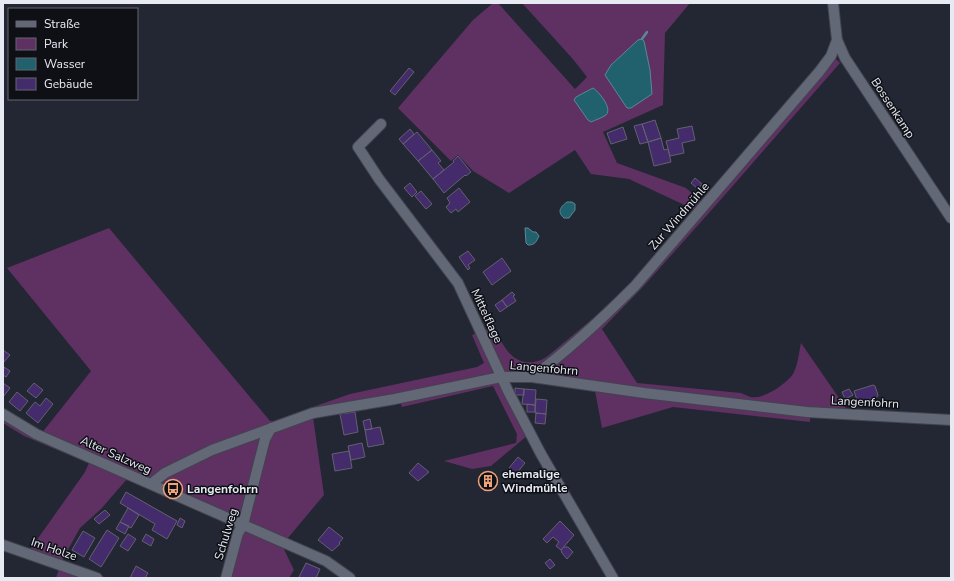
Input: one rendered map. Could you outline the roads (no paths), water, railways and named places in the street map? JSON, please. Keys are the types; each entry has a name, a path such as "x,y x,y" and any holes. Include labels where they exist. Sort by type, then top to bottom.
{"street":[{"name":"Bossenkamp","path":"833,3 837,40 845,58 951,218"},
{"name":"Zur Windmühle","path":"532,377 548,366 635,286 819,72 831,56 837,40"},
{"path":"831,56 845,58"},
{"name":"Mittelflage","path":"381,124 358,147 379,179 458,283 501,377 541,454 613,578"},
{"name":"Langenfohrn","path":"151,484 165,473 212,450 313,413 395,399 501,377 532,377 644,393 807,412 951,420"},
{"name":"Alter Salzweg","path":"3,414 36,434 326,561 350,578"},
{"name":"Schulweg","path":"226,578 238,533 243,525 265,439 271,428"},
{"name":"Im Holze","path":"3,545 97,578"}],"water":[{"path":"642,39 644,41 650,70 652,94 631,108 627,108 605,75 611,65 638,40"},
{"path":"593,88 604,100 608,108 608,112 606,115 591,122 574,100 576,97"},
{"path":"567,202 572,202 575,204 575,210 569,218 564,218 560,210"},
{"path":"525,228 536,232 539,236 534,244 528,245 526,243"}],"waterway":[{"path":"642,39 647,32"}],"place":[{"name":"ehemalige Windmühle","path":"488,481"},
{"name":"Langenfohrn","path":"173,489"}]}
